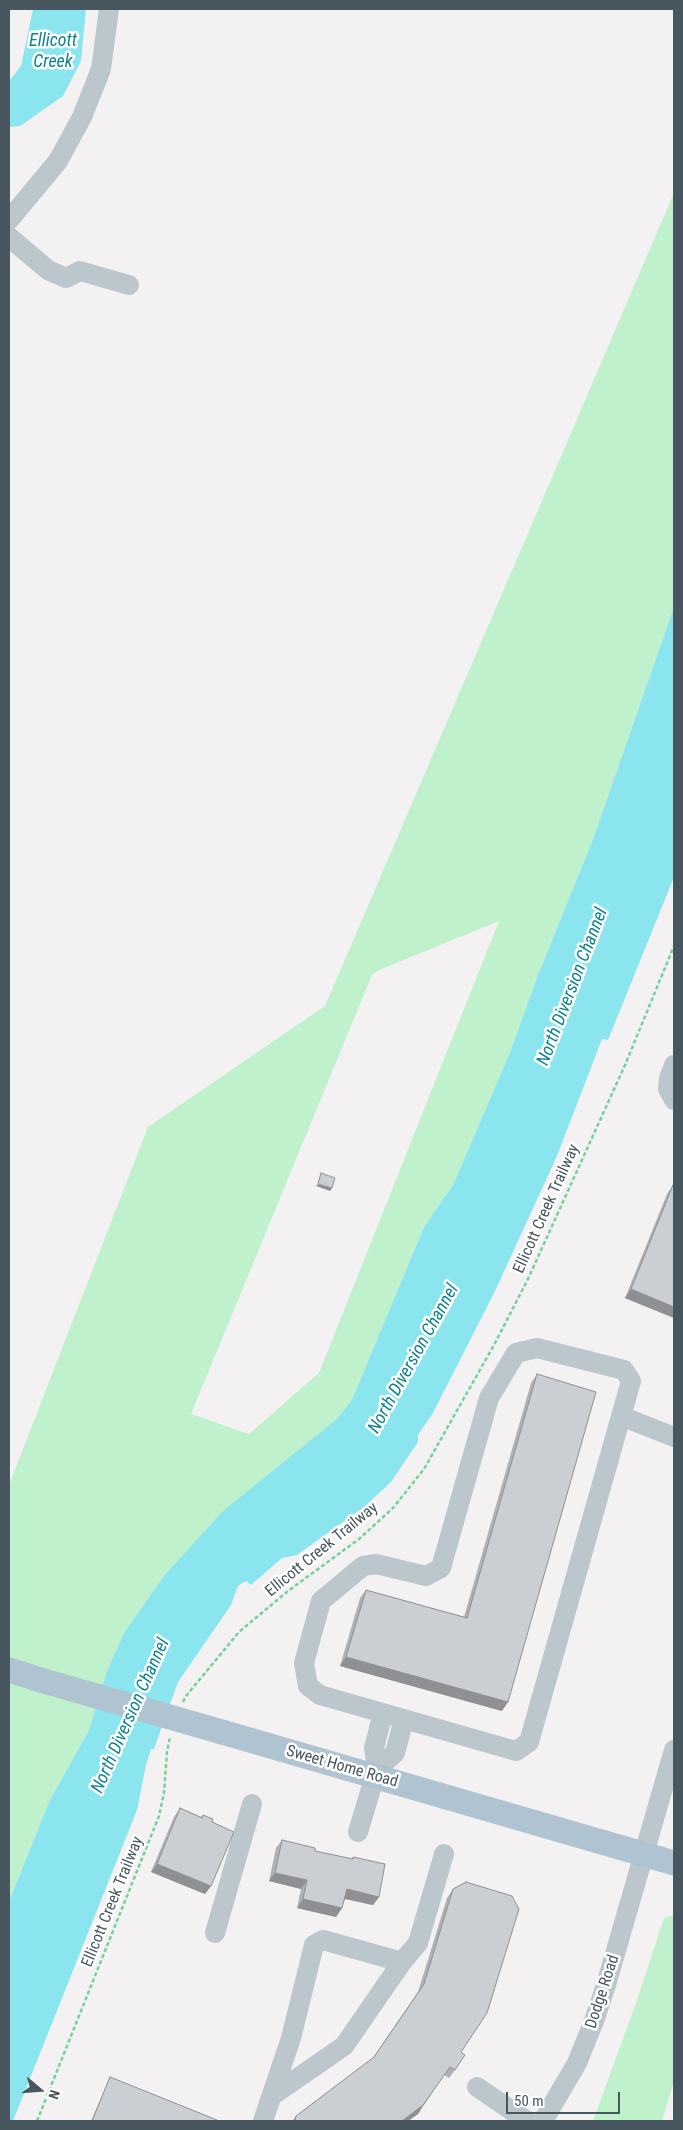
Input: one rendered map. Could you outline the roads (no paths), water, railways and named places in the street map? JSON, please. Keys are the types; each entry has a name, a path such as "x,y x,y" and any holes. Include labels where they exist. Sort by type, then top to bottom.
{"main road":[{"name":"Sweet Home Road","path":"9,1670 222,1732 376,1772 674,1863"}],"street":[{"path":"9,220 58,161 82,116 101,70 109,9"},
{"path":"9,237 48,270 66,278 80,270 129,285"},
{"path":"674,1065 669,1078 668,1089 674,1100"},
{"path":"538,1348 624,1370 631,1380 529,1742 516,1751 383,1713 320,1695 308,1686 304,1663 321,1601 363,1566 376,1564 426,1576 441,1568 489,1398 516,1353 538,1348"},
{"path":"621,1416 674,1437"},
{"path":"358,1832 376,1772 374,1748 383,1713"},
{"path":"376,1772 395,1753 404,1719"},
{"name":"Dodge Road","path":"543,2121 576,2063 594,2021 674,1750"},
{"path":"215,1933 252,1804"},
{"path":"273,2095 344,2046 402,1962 418,1943 444,1854"},
{"path":"263,2121 291,2038 314,1945 323,1940 402,1962"},
{"path":"477,2087 527,2121"}],"water":[{"name":"Ellicott Creek","path":"33,9 86,9 81,61 63,96 20,126 9,127 9,81 21,66"},
{"name":"North Diversion Channel","path":"674,607 674,877 608,1040 602,1039 557,1156 495,1291 433,1413 418,1435 418,1442 391,1482 364,1507 297,1555 282,1558 251,1585 246,1581 238,1586 231,1605 178,1682 154,1749 151,1749 137,1810 13,2121 9,2121 9,1901 50,1800 89,1730 107,1671 124,1633 164,1576 223,1511 337,1419 352,1400 424,1227 453,1185 509,1055 536,980 592,842"}]}
